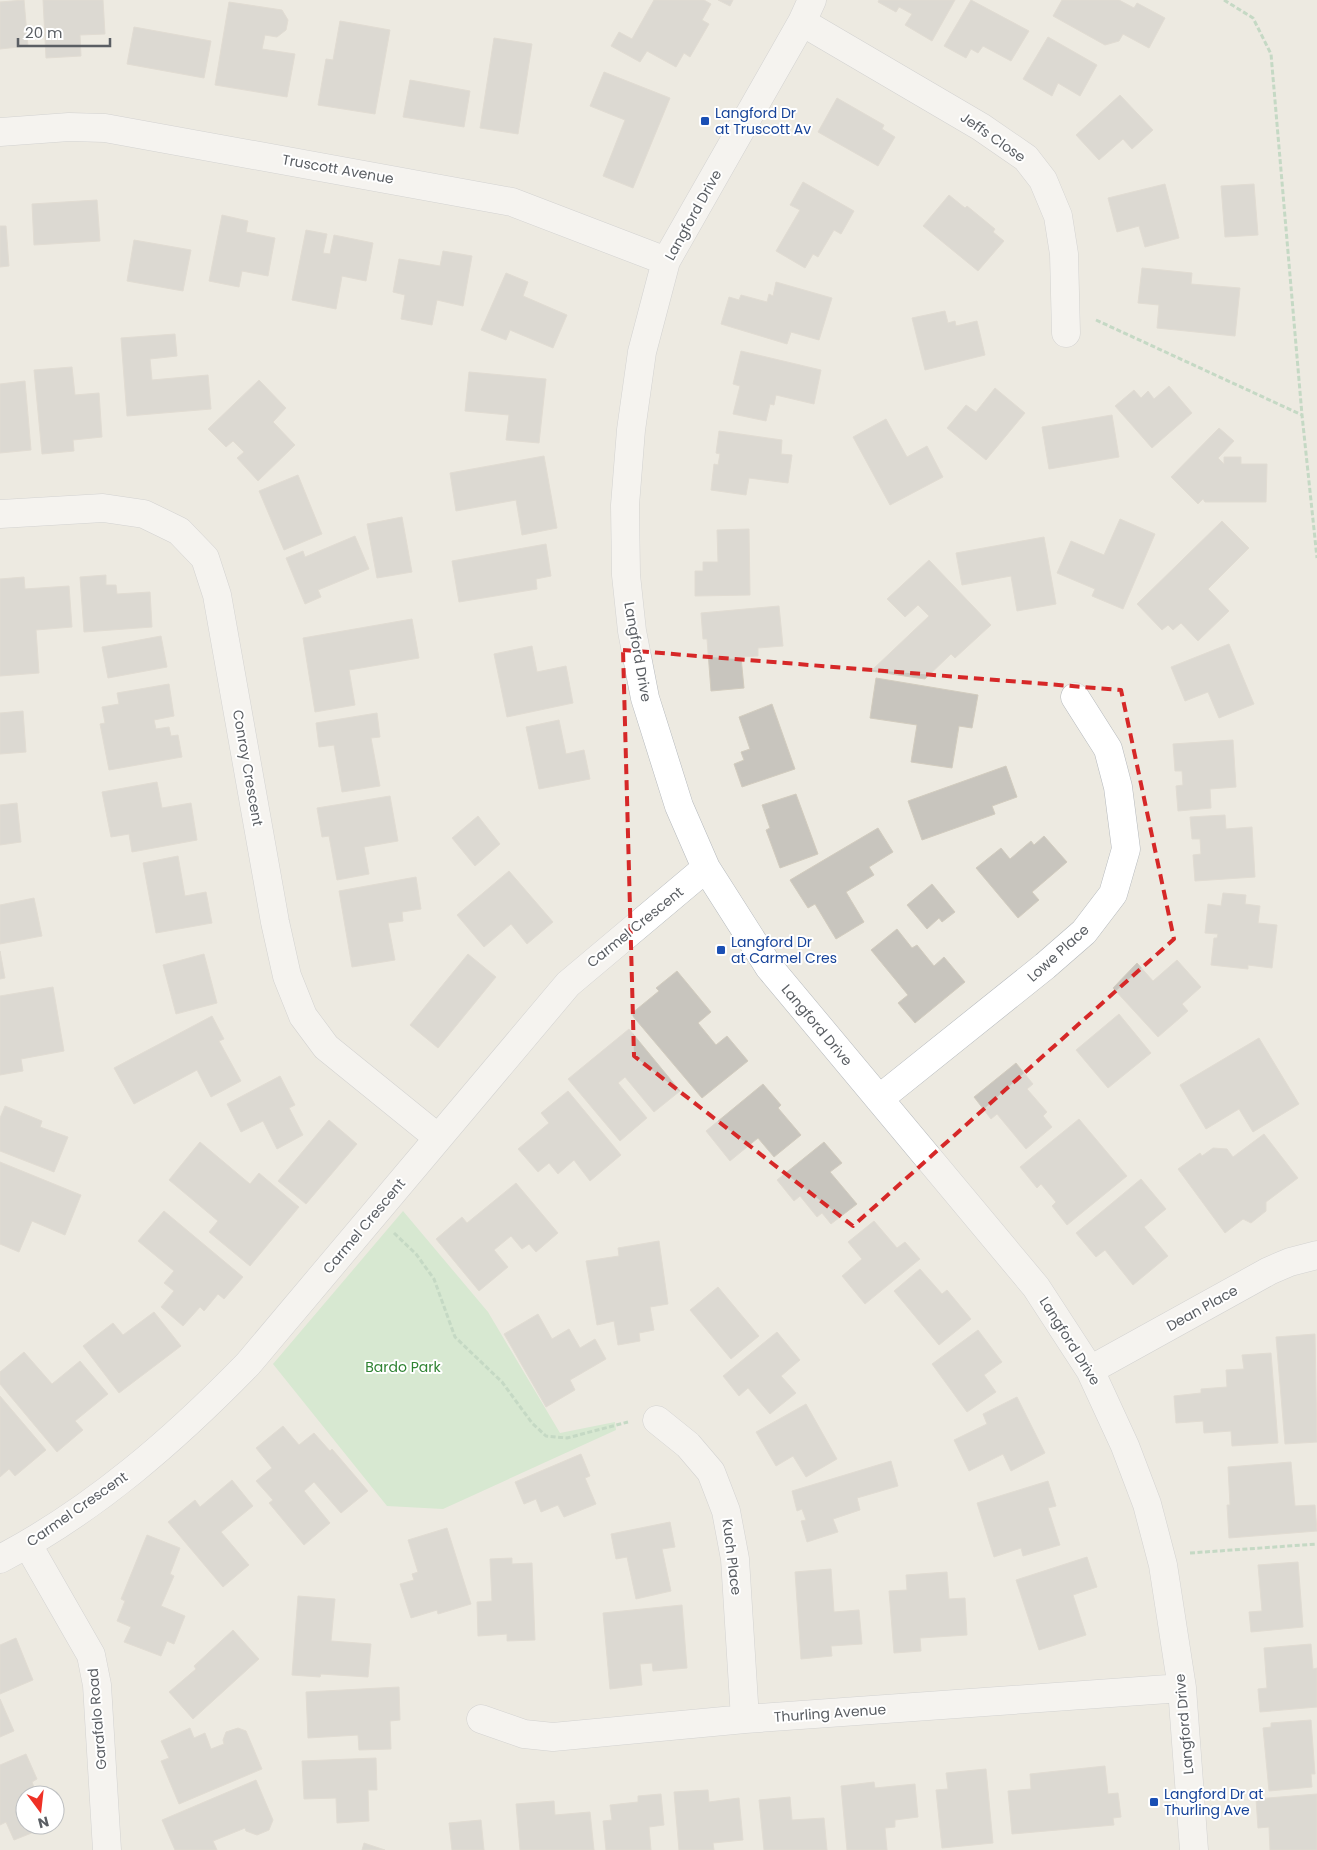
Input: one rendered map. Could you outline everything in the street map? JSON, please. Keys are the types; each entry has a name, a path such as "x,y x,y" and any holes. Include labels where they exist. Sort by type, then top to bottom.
{"street":[{"name":"Langford Drive","path":"807,11 666,261 642,352 631,430 625,505 626,576 632,631 645,698 680,806 706,868 769,967 1036,1287 1090,1370 1125,1446 1147,1504 1160,1555 1182,1688 1194,1850"},
{"name":"Jeffs Close","path":"807,11 1026,158 1043,180 1058,216 1064,254 1066,333"},
{"name":"Truscott Avenue","path":"0,132 69,127 105,128 425,185 512,202 666,261"},
{"name":"Conroy Crescent","path":"0,514 102,508 144,514 179,531 205,558 217,595 275,922 290,984 303,1016 326,1047 437,1137"},
{"name":"Lowe Place","path":"879,1099 1058,955 1084,932 1113,894 1126,848 1118,787 1108,749 1075,697"},
{"name":"Carmel Crescent","path":"0,1559 28,1545 73,1515 148,1459 195,1419 248,1364 437,1137 568,984 587,966 706,868"},
{"name":"Dean Place","path":"1090,1370 1270,1271 1290,1262 1317,1255"},
{"name":"Kuch Place","path":"657,1420 688,1446 711,1472 726,1511 734,1559 745,1719"},
{"name":"Garafalo Road","path":"28,1545 90,1655 97,1685 107,1850"},
{"name":"Thurling Avenue","path":"481,1720 524,1734 553,1737 745,1719 1182,1688"}],"path":[{"path":"1224,0 1253,18 1271,54 1302,415 1317,558"},
{"path":"1065,306 1302,415"},
{"path":"374,1214 416,1254 434,1279 454,1337 502,1382 532,1423 546,1436 567,1438 627,1422 657,1420"},
{"path":"1160,1555 1317,1544"}],"highlighted area":[{"path":"623,650 1121,690 1174,939 853,1226 634,1056"}],"green space":[{"name":"Bardo Park","path":"403,1211 488,1312 560,1433 615,1422 616,1430 443,1509 387,1506 273,1364"}],"building":[{"path":"24,0 28,46 0,49 0,2"},
{"path":"43,0 103,0 105,34 80,35 81,56 46,58"},
{"path":"654,0 704,0 711,4 702,20 709,24 690,57 684,53 676,67 647,51 640,62 611,46 619,32 632,39"},
{"path":"718,0 733,0 730,6"},
{"path":"879,0 955,0 932,41 905,25 912,14 899,7 896,12 878,2"},
{"path":"971,0 1029,31 1011,61 983,46 978,53 971,49 966,58 944,46"},
{"path":"1062,0 1119,0 1134,8 1137,3 1165,18 1149,48 1123,34 1119,41 1105,45 1053,16"},
{"path":"229,2 282,10 288,20 286,30 277,37 265,35 262,49 295,54 287,97 215,85"},
{"path":"340,21 390,30 375,114 318,105 326,59 333,60"},
{"path":"134,27 211,41 204,78 127,64"},
{"path":"1048,37 1097,65 1080,96 1058,83 1052,96 1023,79"},
{"path":"494,38 532,44 518,134 480,128"},
{"path":"604,72 670,98 633,188 603,176 625,120 590,106"},
{"path":"410,80 470,91 464,127 403,117"},
{"path":"1120,95 1153,130 1132,149 1123,139 1099,160 1076,135"},
{"path":"837,98 884,125 882,129 895,137 878,166 818,132"},
{"path":"803,182 854,211 841,234 834,230 818,257 813,254 805,268 776,251 800,210 790,205"},
{"path":"1165,184 1179,238 1145,247 1139,226 1117,232 1108,198"},
{"path":"1254,184 1258,235 1225,237 1221,186"},
{"path":"949,195 965,208 967,206 995,229 993,232 1004,241 978,271 923,226"},
{"path":"97,200 100,241 34,245 32,204"},
{"path":"222,215 248,221 246,232 275,238 268,276 242,271 239,287 209,281"},
{"path":"0,226 6,226 9,266 0,267"},
{"path":"306,230 327,234 323,253 330,254 334,235 373,243 366,281 342,276 336,309 292,300"},
{"path":"134,240 191,250 183,291 127,281"},
{"path":"443,251 472,256 463,306 437,300 432,325 401,319 405,295 393,292 399,259 440,266"},
{"path":"1142,268 1192,273 1191,284 1240,288 1235,336 1157,328 1159,305 1138,303"},
{"path":"506,273 528,282 523,296 567,315 553,348 510,330 506,340 481,330"},
{"path":"776,282 832,298 819,340 791,332 787,344 721,324 729,297 739,300 741,295 767,302 769,294 773,296"},
{"path":"945,311 948,323 955,321 956,326 977,321 985,355 925,370 912,318"},
{"path":"175,334 177,356 150,359 152,380 208,375 211,409 127,416 121,338"},
{"path":"741,351 821,370 814,404 776,395 774,405 770,404 766,421 733,414 740,386 733,384"},
{"path":"72,367 75,395 99,393 102,437 73,440 74,451 42,454 34,370"},
{"path":"469,372 546,379 539,443 506,440 509,415 465,411"},
{"path":"259,380 286,408 273,422 295,445 258,481 237,458 244,452 233,441 226,447 208,429"},
{"path":"25,381 31,450 0,453 0,384"},
{"path":"1169,386 1192,413 1152,448 1115,406 1134,390 1141,398 1148,391 1154,399"},
{"path":"995,388 1025,413 986,460 947,428 966,405 976,412"},
{"path":"1112,415 1119,457 1049,469 1042,427"},
{"path":"886,419 907,457 927,446 943,477 890,505 853,437"},
{"path":"1219,428 1234,441 1218,458 1224,464 1224,457 1241,457 1241,464 1267,464 1266,502 1205,502 1203,499 1198,504 1171,477"},
{"path":"719,431 782,440 781,454 792,455 788,483 749,478 746,495 711,490 714,464 718,465 720,454 716,453"},
{"path":"544,456 557,528 522,535 516,500 456,511 450,473"},
{"path":"298,475 322,534 284,550 259,491"},
{"path":"402,517 412,572 377,578 367,524"},
{"path":"1120,519 1155,534 1123,609 1092,596 1095,589 1057,573 1071,541 1104,555"},
{"path":"1222,521 1249,548 1208,589 1229,611 1198,641 1181,623 1173,630 1168,625 1162,630 1137,604"},
{"path":"749,529 750,595 695,596 695,571 703,571 703,562 718,562 717,530"},
{"path":"355,536 369,569 318,590 321,597 305,604 286,558 303,551 305,557"},
{"path":"1044,537 1056,604 1017,611 1011,576 962,585 956,553"},
{"path":"546,544 551,576 536,579 537,589 459,602 452,561"},
{"path":"929,560 991,625 955,658 951,654 925,679 871,671 929,616 918,605 905,617 887,599"},
{"path":"106,575 106,585 116,585 117,594 150,592 152,627 84,632 80,577"},
{"path":"24,577 25,589 69,586 72,627 36,630 39,673 0,676 0,579"},
{"path":"779,606 783,646 758,648 758,656 741,657 744,688 711,691 707,639 703,639 701,613"},
{"path":"412,619 419,658 349,670 355,705 315,712 303,638"},
{"path":"161,636 167,667 108,678 102,647"},
{"path":"1229,644 1254,704 1219,718 1208,692 1185,701 1171,667"},
{"path":"532,646 537,672 566,666 573,703 507,717 494,654"},
{"path":"876,678 978,695 972,728 959,726 952,768 911,762 917,725 870,718"},
{"path":"169,684 174,716 154,720 156,729 169,727 171,736 178,735 182,757 109,770 100,724 105,723 102,707 119,704 117,693"},
{"path":"772,704 795,769 742,787 734,764 744,760 741,752 750,749 739,717"},
{"path":"23,711 26,752 0,754 0,713"},
{"path":"377,713 380,737 371,738 380,786 342,792 334,745 319,747 316,723"},
{"path":"559,720 566,754 584,750 590,779 539,789 526,727"},
{"path":"1233,740 1236,787 1210,789 1211,808 1178,811 1176,786 1183,785 1182,771 1175,771 1173,744"},
{"path":"1006,766 1017,797 992,806 995,814 922,840 908,801"},
{"path":"157,782 162,808 191,803 197,840 132,852 129,834 111,837 102,792"},
{"path":"796,794 818,854 780,868 766,830 770,828 762,805"},
{"path":"390,796 398,841 364,847 369,874 337,880 329,836 322,837 317,808"},
{"path":"17,803 21,842 0,845 0,805"},
{"path":"1225,815 1226,829 1252,827 1255,877 1195,881 1193,855 1201,854 1200,839 1192,839 1190,817"},
{"path":"478,816 500,844 475,866 452,838"},
{"path":"878,828 893,852 869,867 874,875 846,892 864,922 836,939 815,904 808,908 790,880"},
{"path":"1044,836 1067,862 1032,892 1039,900 1018,918 976,868 1001,848 1010,859 1031,841 1034,845"},
{"path":"178,856 185,896 206,892 212,923 156,933 143,863"},
{"path":"509,871 553,922 527,944 511,924 484,947 457,915"},
{"path":"416,877 421,909 402,912 403,921 388,923 395,960 352,967 339,891"},
{"path":"932,884 955,912 942,922 939,918 927,929 907,905"},
{"path":"1223,893 1246,895 1245,904 1260,906 1258,923 1277,925 1272,968 1248,965 1248,969 1211,965 1214,938 1217,938 1218,934 1205,933 1208,904 1221,906"},
{"path":"34,898 42,936 0,944 0,905"},
{"path":"897,929 912,948 917,945 934,966 944,957 965,982 915,1023 898,1003 908,995 871,950"},
{"path":"0,951 5,978 0,979"},
{"path":"204,954 217,1003 176,1014 163,965"},
{"path":"468,954 496,977 438,1048 410,1025"},
{"path":"1177,960 1201,987 1182,1004 1188,1011 1158,1037 1113,988 1137,963 1153,981"},
{"path":"677,971 711,1012 698,1023 716,1045 727,1036 748,1061 702,1098 631,1014 659,991 656,988"},
{"path":"53,987 64,1051 21,1059 23,1071 0,1075 0,996"},
{"path":"1119,1014 1151,1053 1108,1088 1076,1050"},
{"path":"212,1016 224,1039 219,1041 241,1081 211,1097 197,1070 134,1104 114,1068"},
{"path":"629,1029 680,1091 654,1112 625,1077 618,1083 647,1118 620,1141 568,1079"},
{"path":"1259,1038 1299,1104 1253,1132 1239,1109 1206,1129 1180,1085"},
{"path":"1016,1063 1033,1084 1027,1089 1047,1112 1043,1116 1052,1127 1026,1149 997,1114 991,1119 974,1097"},
{"path":"280,1076 295,1105 289,1108 303,1135 277,1149 263,1121 241,1132 227,1104"},
{"path":"763,1084 781,1105 778,1108 801,1135 774,1157 758,1138 730,1161 706,1131"},
{"path":"568,1091 621,1155 590,1181 574,1160 558,1174 549,1163 538,1172 518,1149 549,1123 541,1113"},
{"path":"5,1106 42,1121 40,1127 68,1137 54,1172 0,1151 0,1118"},
{"path":"1079,1119 1127,1176 1067,1225 1052,1206 1056,1202 1041,1184 1037,1188 1020,1167"},
{"path":"329,1120 357,1144 306,1204 278,1181"},
{"path":"1264,1134 1298,1178 1266,1202 1266,1211 1251,1223 1243,1219 1225,1233 1178,1169 1200,1153 1202,1156 1213,1148 1227,1149 1233,1157"},
{"path":"200,1142 250,1184 259,1173 299,1207 250,1266 209,1232 218,1221 169,1180"},
{"path":"824,1142 842,1163 830,1172 857,1204 831,1224 822,1213 817,1217 800,1196 794,1201 777,1180"},
{"path":"0,1162 81,1195 65,1235 32,1221 19,1252 0,1244"},
{"path":"1141,1179 1166,1209 1144,1227 1168,1256 1133,1285 1105,1250 1096,1257 1076,1233"},
{"path":"516,1183 558,1233 536,1252 529,1244 522,1249 511,1236 494,1250 508,1267 479,1291 436,1239 462,1217 467,1223"},
{"path":"164,1211 243,1277 224,1299 218,1294 204,1311 200,1307 183,1326 161,1307 174,1291 164,1283 174,1271 138,1241"},
{"path":"874,1221 897,1248 905,1242 920,1259 865,1304 842,1276 862,1259 848,1242"},
{"path":"659,1241 668,1304 650,1307 654,1330 639,1333 640,1341 618,1345 614,1321 597,1325 586,1261 619,1256 618,1248"},
{"path":"920,1269 942,1294 947,1290 971,1319 939,1345 894,1291"},
{"path":"718,1287 759,1336 731,1359 690,1310"},
{"path":"154,1312 181,1346 119,1393 83,1346 113,1323 123,1335"},
{"path":"538,1314 552,1339 569,1329 580,1348 595,1339 606,1359 570,1380 575,1390 546,1407 504,1334"},
{"path":"978,1330 1002,1362 984,1375 996,1392 967,1412 932,1364"},
{"path":"777,1332 800,1360 781,1376 796,1393 770,1414 748,1388 739,1396 723,1376"},
{"path":"1315,1334 1317,1442 1285,1444 1276,1337"},
{"path":"24,1352 52,1384 80,1361 108,1394 75,1421 83,1430 57,1452 0,1384 0,1372"},
{"path":"1271,1353 1278,1443 1232,1446 1231,1431 1204,1433 1203,1421 1176,1423 1174,1396 1201,1393 1201,1389 1227,1387 1226,1370 1244,1369 1242,1355"},
{"path":"0,1396 46,1450 15,1476 9,1469 0,1477"},
{"path":"1017,1397 1045,1453 1011,1471 1003,1454 969,1471 954,1440 987,1424 983,1414"},
{"path":"806,1404 837,1459 806,1477 793,1456 776,1466 756,1432"},
{"path":"283,1426 299,1445 314,1433 330,1451 332,1449 368,1491 341,1513 314,1482 304,1491 330,1523 304,1545 269,1503 273,1500 256,1481 272,1468 256,1448"},
{"path":"581,1454 590,1476 585,1478 596,1504 564,1517 558,1505 541,1512 536,1499 524,1504 515,1482"},
{"path":"891,1461 898,1486 857,1498 860,1510 833,1519 838,1532 807,1542 801,1521 806,1520 802,1509 797,1511 792,1491"},
{"path":"1291,1462 1295,1506 1315,1505 1317,1531 1229,1538 1227,1505 1230,1505 1228,1467"},
{"path":"232,1480 253,1506 221,1532 249,1565 223,1587 168,1522 195,1500 200,1507"},
{"path":"1048,1481 1056,1506 1048,1508 1060,1545 1023,1556 1021,1548 994,1557 977,1503"},
{"path":"670,1522 675,1547 662,1549 671,1591 636,1599 627,1557 616,1559 611,1534"},
{"path":"447,1528 471,1604 438,1614 437,1610 411,1618 400,1584 414,1580 412,1574 418,1572 408,1540"},
{"path":"147,1535 180,1548 170,1574 174,1576 161,1606 185,1616 174,1644 167,1641 161,1656 124,1642 131,1627 117,1621 125,1601 121,1599"},
{"path":"1087,1557 1097,1587 1073,1595 1086,1635 1039,1650 1016,1580"},
{"path":"512,1558 512,1564 532,1563 535,1640 507,1641 507,1634 478,1636 477,1602 492,1601 490,1559"},
{"path":"1298,1562 1303,1627 1251,1632 1249,1612 1262,1611 1258,1565"},
{"path":"831,1569 834,1612 859,1610 862,1644 831,1646 832,1656 801,1659 795,1572"},
{"path":"947,1572 949,1599 965,1598 967,1635 920,1638 921,1651 894,1653 889,1591 907,1590 906,1575"},
{"path":"298,1596 335,1599 331,1641 371,1644 368,1677 321,1674 320,1677 292,1675"},
{"path":"682,1605 687,1668 653,1671 652,1663 640,1664 642,1685 610,1689 603,1613"},
{"path":"233,1630 259,1659 193,1719 169,1692 196,1669 194,1666"},
{"path":"16,1638 33,1680 0,1694 0,1645"},
{"path":"1311,1644 1313,1669 1317,1668 1317,1707 1260,1712 1258,1689 1267,1688 1264,1648"},
{"path":"399,1687 400,1720 390,1721 391,1749 359,1750 358,1735 308,1738 306,1692"},
{"path":"0,1699 14,1731 0,1737"},
{"path":"1311,1720 1315,1774 1311,1774 1312,1787 1269,1791 1263,1728 1271,1727 1271,1723"},
{"path":"190,1728 194,1738 205,1733 211,1749 224,1744 223,1740 226,1732 238,1728 246,1731 262,1769 179,1804 161,1761 169,1758 161,1741"},
{"path":"26,1754 37,1779 32,1782 33,1785 15,1785 15,1835 26,1835 14,1840 6,1822 0,1825 0,1765"},
{"path":"376,1758 377,1790 368,1790 369,1821 337,1823 336,1798 304,1799 302,1761"},
{"path":"1105,1766 1108,1794 1118,1793 1121,1817 1113,1818 1114,1825 1012,1834 1008,1791 1031,1789 1030,1774"},
{"path":"986,1769 993,1843 942,1848 936,1790 948,1789 946,1773"},
{"path":"256,1780 273,1820 269,1830 257,1835 246,1831 245,1828 213,1841 217,1850 175,1850 162,1820"},
{"path":"874,1782 875,1788 915,1784 918,1817 895,1820 895,1827 885,1828 887,1850 847,1850 841,1786"},
{"path":"708,1790 709,1802 739,1798 743,1840 713,1843 714,1850 679,1850 674,1792"},
{"path":"661,1794 664,1825 649,1827 651,1850 606,1850 603,1821 612,1820 610,1805 638,1802 638,1796"},
{"path":"1317,1794 1317,1850 1270,1850 1269,1827 1258,1828 1256,1799"},
{"path":"790,1797 792,1820 824,1818 827,1850 764,1850 759,1800"},
{"path":"554,1801 555,1815 590,1812 594,1850 520,1850 516,1804"},
{"path":"481,1820 484,1850 452,1850 449,1823"},
{"path":"364,1843 385,1850 362,1850"}],"place":[{"name":"Langford Dr at Truscott Av","path":"705,121"},
{"name":"Langford Dr at Carmel Cres","path":"721,950"},
{"name":"Langford Dr at Thurling Ave","path":"1154,1802"}]}
